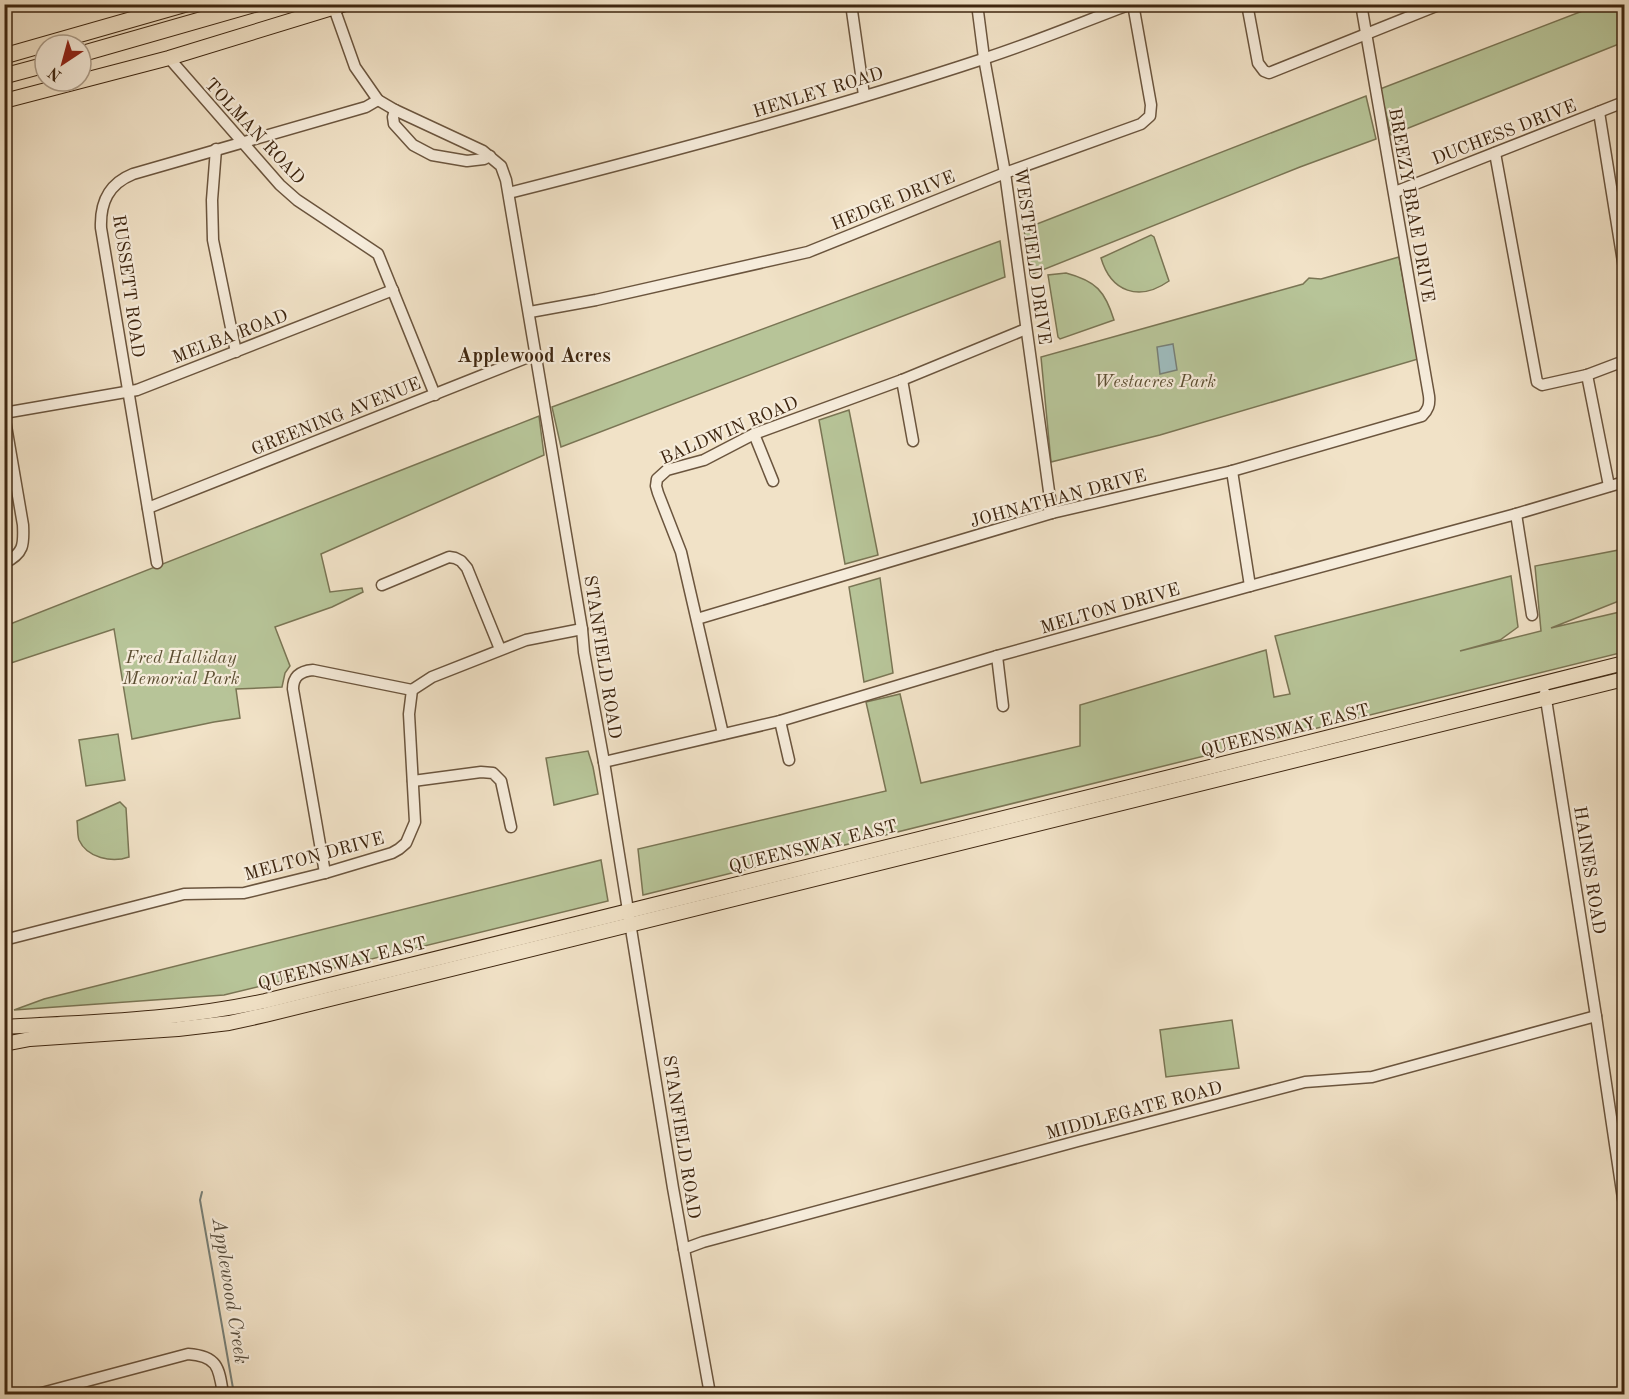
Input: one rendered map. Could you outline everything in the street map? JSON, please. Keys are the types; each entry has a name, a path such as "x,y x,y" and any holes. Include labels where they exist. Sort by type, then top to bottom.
{"highway":[{"path":"4,56 186,4"},
{"path":"93,51 255,4"},
{"path":"4,76 33,68"}],"main road":[{"path":"4,101 168,58 339,6"},
{"name":"QUEENSWAY EAST","path":"4,1044 30,1039 177,1029 265,1016 629,917 1624,663"},
{"name":"QUEENSWAY EAST","path":"4,1027 181,1015 234,1008 629,917 1624,679"}],"street":[{"path":"851,4 864,95"},
{"name":"WESTFIELD DRIVE","path":"977,4 984,58 1005,173 1052,513"},
{"name":"HENLEY ROAD","path":"509,193 734,135 984,58 1132,4"},
{"name":"HEDGE DRIVE","path":"530,312 596,300 808,252 1005,173 1141,124 1150,116 1151,105 1132,4"},
{"path":"1247,4 1258,63 1264,71 1269,73 1441,4"},
{"name":"BREEZY BRAE DRIVE","path":"1361,4 1429,396 1428,410"},
{"name":"STANFIELD ROAD","path":"339,6 355,67 378,100 473,146 490,156 504,172 530,312 584,652 710,1395"},
{"name":"TOLMAN ROAD","path":"168,58 280,186 297,200 378,254 435,395"},
{"name":"RUSSETT ROAD","path":"157,563 100,228 102,207 108,194 126,177 366,107 378,100"},
{"name":"DUCHESS DRIVE","path":"1395,192 1624,102"},
{"path":"395,110 394,124 413,145 432,155 467,161 490,156"},
{"path":"1599,112 1624,268"},
{"path":"216,149 212,200 213,240 236,352"},
{"path":"1496,153 1538,382 1542,385 1587,375 1624,361"},
{"name":"MELBA ROAD","path":"4,413 137,390 393,290"},
{"name":"BALDWIN ROAD","path":"723,734 681,552 658,493 657,479 667,470 704,460 754,434 902,380 1026,329"},
{"name":"GREENING AVENUE","path":"148,508 536,354"},
{"path":"1587,375 1609,486"},
{"path":"902,380 913,441"},
{"name":"JOHNATHAN DRIVE","path":"697,619 1052,513 1232,471 1422,416 1428,410"},
{"path":"4,413 24,538 19,553 4,563"},
{"path":"754,434 773,481"},
{"path":"1232,471 1250,586"},
{"name":"MELTON DRIVE","path":"604,762 780,721 997,656 1516,514 1624,482"},
{"path":"1516,514 1532,615"},
{"path":"382,585 449,557 462,561 470,573 500,649"},
{"path":"325,873 293,689 296,678 301,672 313,670 412,690 432,677 500,649 526,640 582,629"},
{"path":"997,656 1003,706"},
{"name":"HAINES ROAD","path":"1544,683 1624,1205"},
{"name":"MELTON DRIVE","path":"4,940 184,894 244,892 325,873 392,853 406,843 415,822 409,714 412,690"},
{"path":"780,721 789,760"},
{"path":"413,781 482,772 495,774 501,781 510,827"},
{"name":"MIDDLEGATE ROAD","path":"684,1249 1078,1141 1305,1082 1372,1077 1596,1016"},
{"path":"38,1395 188,1354 210,1359 217,1366 224,1395"}],"green space":[{"path":"1598,5 1624,5 1624,42 1391,135 1380,89"},
{"path":"1366,96 1376,139 1030,275 1024,229"},
{"path":"1151,235 1154,237 1169,281 1147,291 1137,292 1119,286 1106,270 1101,258"},
{"path":"1000,241 1005,277 561,447 552,407"},
{"name":"Westacres Park","path":"1399,257 1418,359 1160,435 1051,462 1041,357 1303,284 1309,278 1321,279"},
{"path":"1066,273 1085,280 1098,289 1103,294 1114,320 1060,339 1048,275"},
{"path":"849,410 878,555 845,564 819,420"},
{"name":"Fred Halliday Memorial Park","path":"539,416 544,455 321,554 330,592 362,588 363,592 332,607 275,627 290,666 285,673 282,687 236,689 240,718 132,739 114,629 5,665 5,626"},
{"path":"1624,549 1624,599 1551,628 1624,611 1624,652 643,895 638,849 886,791 866,702 900,694 921,783 1080,746 1080,705 1266,650 1274,697 1290,694 1275,636 1511,576 1518,627 1500,640 1460,651 1541,631 1535,566"},
{"path":"880,578 893,673 864,682 849,587"},
{"path":"118,734 125,780 86,786 79,740"},
{"path":"588,751 598,794 554,805 546,758"},
{"path":"120,802 126,808 129,857 101,858 88,851 79,840 77,821"},
{"path":"601,860 608,901 224,995 14,1010 44,999"},
{"path":"1232,1020 1239,1068 1166,1077 1160,1030"}],"water":[{"path":"1173,344 1177,370 1160,374 1157,347"}],"waterway":[{"name":"Applewood Creek","path":"202,1192 200,1200 234,1394"}],"district":[{"name":"Applewood Acres","path":"534,355"}]}
